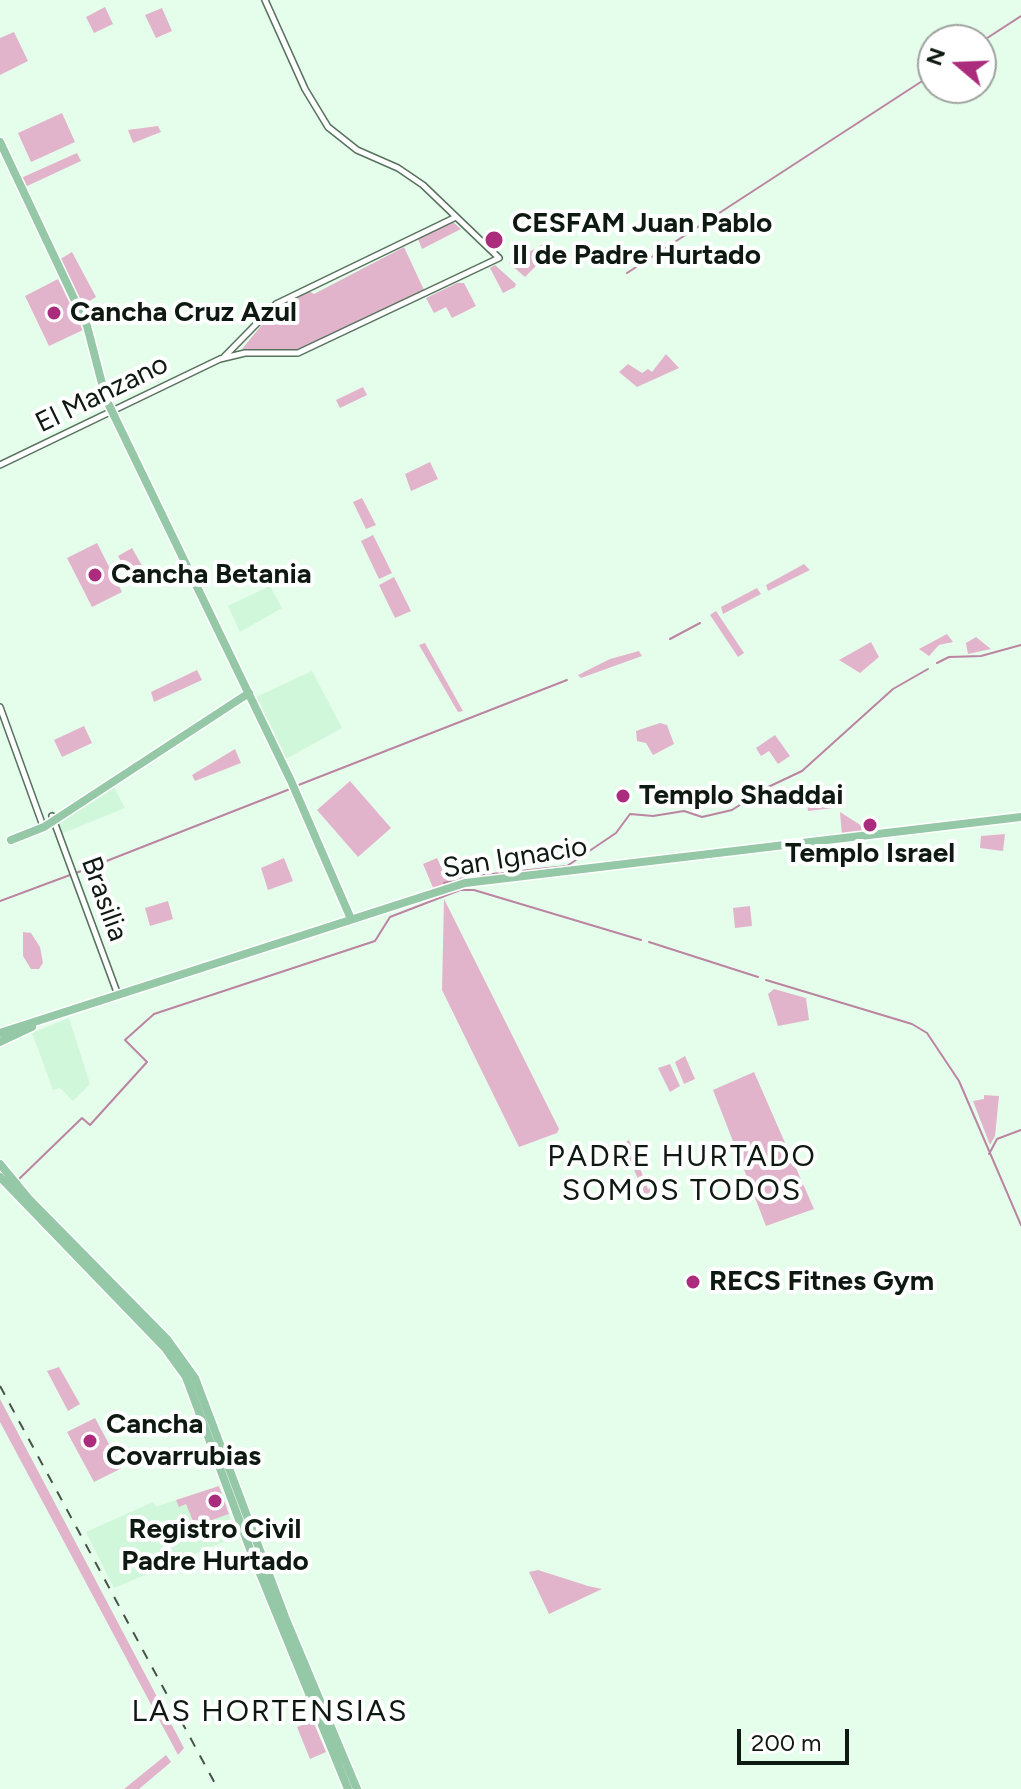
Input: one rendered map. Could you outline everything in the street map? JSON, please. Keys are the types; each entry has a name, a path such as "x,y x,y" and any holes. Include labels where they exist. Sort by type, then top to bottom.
{"main road":[{"path":"0,142 87,326 113,411 249,693 351,919"},
{"path":"0,844 43,825 249,693"},
{"name":"San Ignacio","path":"35,1024 471,881 1021,817"},
{"path":"0,1033 35,1024"},
{"path":"0,1042 35,1024"},
{"path":"0,1164 29,1199 167,1339 195,1378 343,1767 348,1789"},
{"path":"0,1177 165,1348 186,1377 250,1549 343,1767 357,1789"}],"street":[{"path":"265,0 305,89 328,127 357,150 408,174 456,217"},
{"name":"El Manzano","path":"0,465 220,359 236,347 278,303 456,217 499,258 298,353 240,354 220,359"},
{"path":"236,347 240,354"},
{"path":"0,707 43,825"},
{"name":"Brasilia","path":"53,818 118,996"}],"shaded area":[{"path":"105,7 113,24 94,33 86,17"},
{"path":"162,8 172,31 156,38 145,15"},
{"path":"14,32 28,61 0,75 0,38"},
{"path":"62,113 75,142 31,162 18,133"},
{"path":"158,126 161,132 133,143 128,130"},
{"path":"77,153 81,161 25,187 21,178"},
{"path":"453,222 461,229 422,249 418,239"},
{"path":"545,243 553,249 525,277 509,263"},
{"path":"404,247 424,290 297,352 242,349 275,309 309,291 314,294"},
{"path":"72,252 96,297 81,306 59,260"},
{"path":"495,265 516,284 515,287 503,293 490,268"},
{"name":"Cancha Cruz Azul","path":"58,279 83,330 49,346 25,296"},
{"path":"457,283 464,283 476,306 452,318 446,307 434,313 426,298"},
{"path":"666,354 679,368 637,387 619,372 628,364 642,373 648,369 652,372"},
{"path":"363,387 367,395 340,408 336,400"},
{"path":"430,462 438,479 411,491 405,474"},
{"path":"362,498 376,525 366,529 353,502"},
{"path":"373,535 392,573 379,579 361,541"},
{"name":"Cancha Betania","path":"97,543 122,592 92,607 67,558"},
{"path":"132,548 149,578 135,586 118,556"},
{"path":"804,564 810,570 768,591 766,585"},
{"path":"394,577 411,611 395,618 379,585"},
{"path":"270,586 282,608 240,632 228,606"},
{"path":"757,588 761,594 723,614 721,607"},
{"path":"716,611 744,653 738,657 710,615"},
{"path":"947,634 953,642 939,645 929,656 919,649"},
{"path":"976,637 991,649 968,654 966,643"},
{"path":"871,642 879,657 860,673 839,660"},
{"path":"425,643 463,711 458,712 419,645"},
{"path":"639,651 642,656 581,678 578,675 610,659"},
{"path":"197,670 202,680 154,702 151,692"},
{"path":"312,671 342,728 284,760 254,698"},
{"path":"660,723 667,725 674,744 653,755 646,743 637,741 636,731"},
{"path":"84,726 92,743 62,757 54,740"},
{"path":"775,735 790,756 778,764 769,751 761,756 756,748"},
{"path":"235,749 241,763 195,781 192,775"},
{"path":"350,781 391,828 358,857 317,810"},
{"path":"113,785 125,808 61,834 57,821"},
{"path":"806,787 833,808 808,811"},
{"path":"840,812 862,826 863,834 842,836"},
{"path":"1005,834 1003,851 980,848 981,836"},
{"path":"284,858 293,881 268,890 261,868"},
{"path":"437,858 449,884 434,890 423,864"},
{"path":"444,899 559,1129 557,1133 519,1147 442,990"},
{"path":"168,901 173,919 150,926 145,908"},
{"path":"750,906 752,926 735,928 733,908"},
{"path":"23,932 31,933 40,947 43,963 39,969 31,969 23,956"},
{"path":"774,989 806,998 809,1020 778,1026 768,994"},
{"path":"69,1018 90,1084 73,1101 60,1088 53,1090 32,1033"},
{"path":"685,1056 695,1079 684,1084 675,1062"},
{"path":"670,1064 680,1086 670,1092 658,1068"},
{"path":"754,1072 814,1209 766,1226 713,1090"},
{"path":"984,1095 999,1096 995,1136 990,1145 973,1101 984,1099"},
{"path":"629,1140 648,1189 659,1186 663,1195 647,1200 623,1144"},
{"path":"59,1367 80,1404 68,1411 47,1371"},
{"path":"0,1399 184,1748 178,1755 0,1422"},
{"name":"Cancha Covarrubias","path":"95,1418 122,1468 94,1482 67,1432"},
{"path":"219,1486 229,1514 195,1526 186,1504 179,1507 176,1500"},
{"path":"176,1500 179,1506 186,1504 196,1526 229,1514 237,1536 114,1588 86,1532 153,1502 156,1507"},
{"path":"538,1570 602,1589 549,1614 529,1572"},
{"path":"313,1721 326,1752 310,1759 297,1727"},
{"path":"166,1755 171,1762 139,1789 124,1789"}],"waterway":[{"path":"997,32 1021,16"},
{"path":"627,273 917,84"},
{"path":"670,639 700,623"},
{"path":"937,663 949,657 981,656 1021,645"},
{"path":"444,883 473,876 567,866 616,833 630,814 653,816 684,811 702,817 732,810 766,788 802,771 893,689 928,669"},
{"path":"296,786 567,680"},
{"path":"76,873 290,789"},
{"path":"0,901 70,875"},
{"path":"18,1180 82,1118 90,1125 147,1062 125,1040 154,1014 375,941 390,917 460,890 474,890 641,940"},
{"path":"649,942 758,977"},
{"path":"766,980 912,1024 927,1033 959,1081 1021,1225"},
{"path":"989,1154 997,1139 1021,1130"}],"railway":[{"path":"0,1386 218,1789"}],"place":[{"name":"CESFAM Juan Pablo II de Padre Hurtado","path":"494,240"},
{"name":"Cancha Cruz Azul","path":"54,313"},
{"name":"Cancha Betania","path":"95,575"},
{"name":"Templo Shaddai","path":"623,796"},
{"name":"Templo Israel","path":"870,825"},
{"name":"RECS Fitnes Gym","path":"693,1282"},
{"name":"Cancha Covarrubias","path":"90,1441"},
{"name":"Registro Civil Padre Hurtado","path":"215,1501"}],"district":[{"name":"PADRE HURTADO SOMOS TODOS","path":"682,1174"},
{"name":"LAS HORTENSIAS","path":"270,1712"}]}
